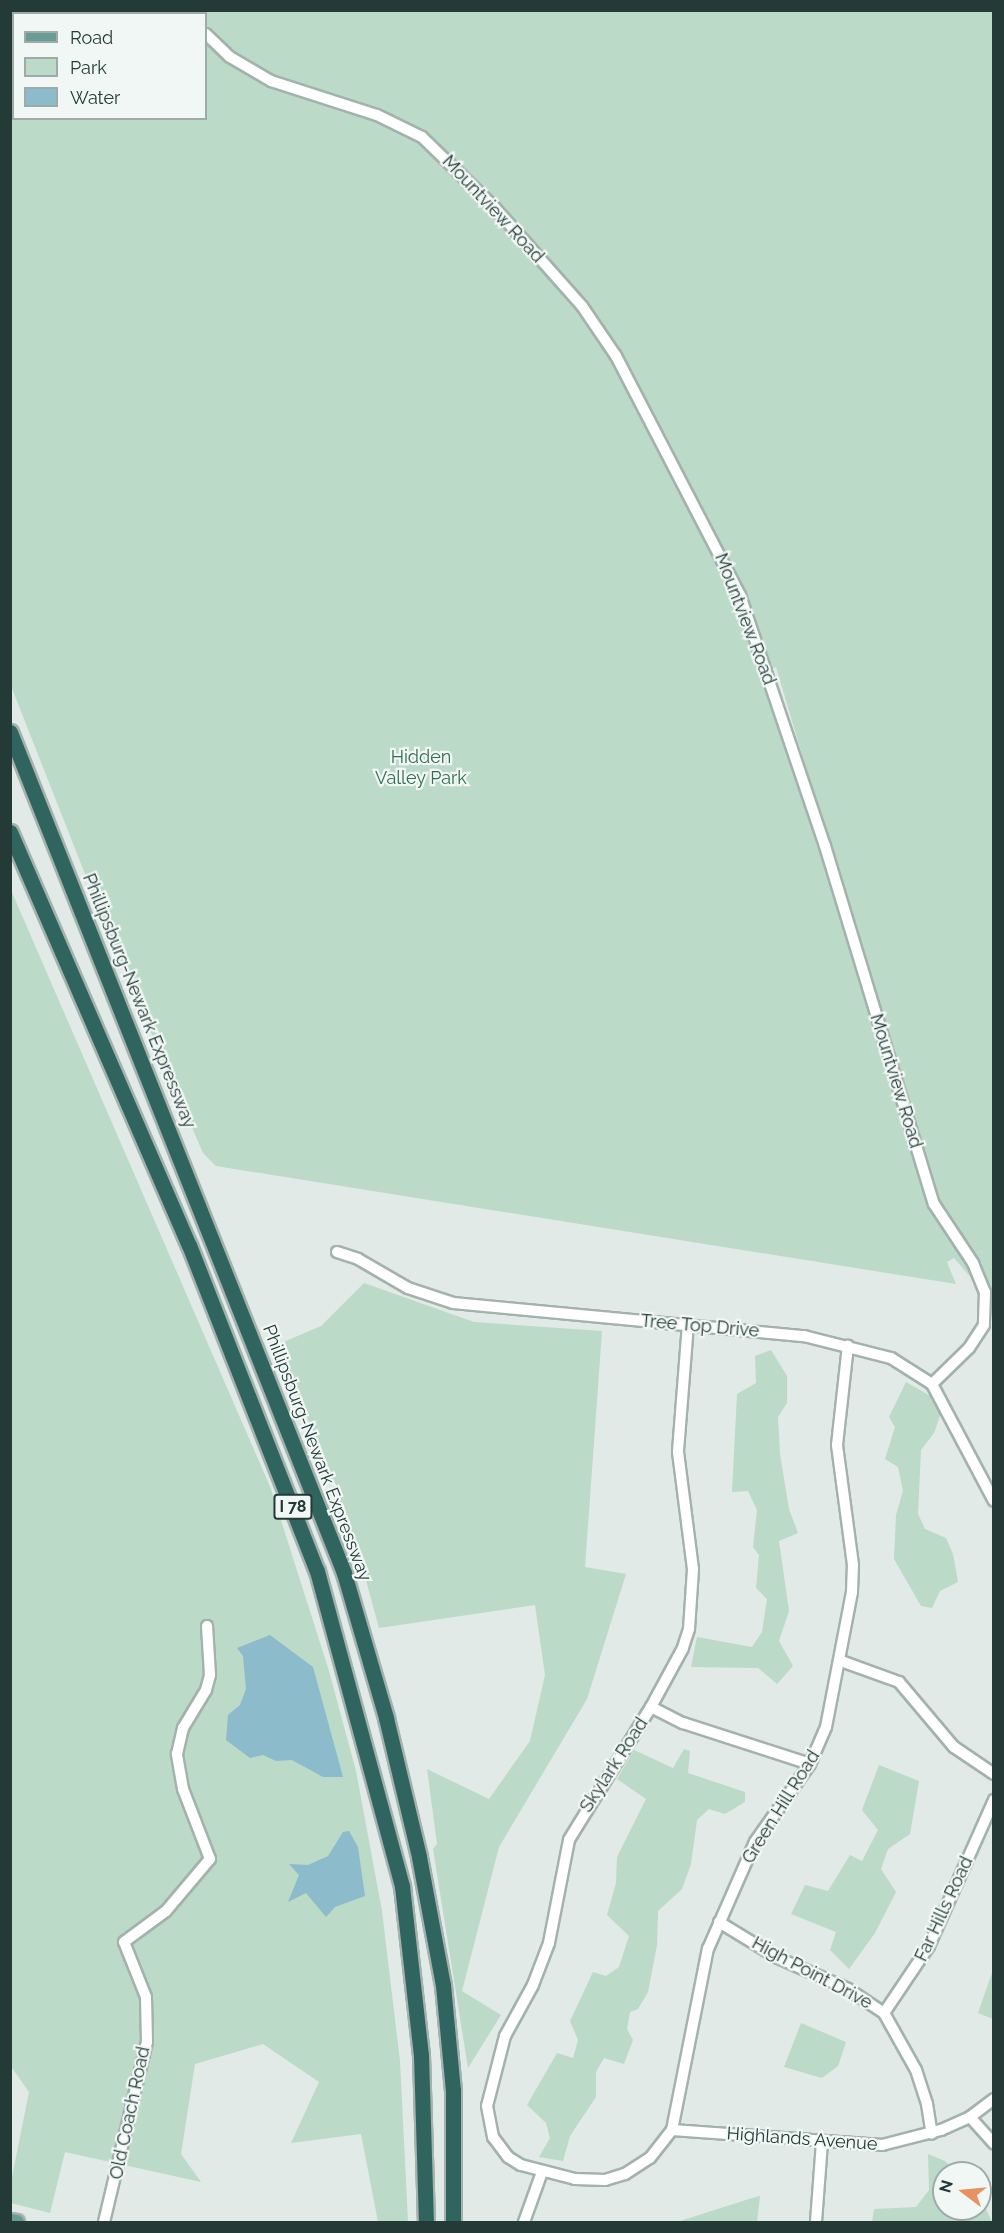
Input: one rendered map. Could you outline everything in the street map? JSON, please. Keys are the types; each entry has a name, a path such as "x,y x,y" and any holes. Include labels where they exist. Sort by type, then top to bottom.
{"highway":[{"name":"Phillipsburg-Newark Expressway","path":"10,732 344,1573 386,1718 414,1834 443,1985 453,2090 453,2223"},
{"name":"I 78","path":"10,832 189,1245 317,1571 402,1886 422,2055 426,2223"}],"main road":[{"path":"10,2221 17,2223"}],"street":[{"name":"Mountview Road","path":"207,35 230,57 271,81 377,115 422,137 495,208 582,306 627,376 740,595 825,846 934,1204 973,1263 985,1292 984,1325 969,1348 932,1384"},
{"name":"Tree Top Drive","path":"337,1252 358,1258 408,1288 453,1303 804,1336 891,1358 932,1384"},
{"name":"Skylark Road","path":"542,2172 513,2161 496,2142 487,2119 489,2094 505,2036 533,1984 549,1942 568,1840 651,1707 683,1648 693,1609 692,1559 678,1452 687,1324"},
{"name":"Green Hill Road","path":"542,2172 585,2181 615,2177 650,2158 672,2130 700,1976 719,1922 755,1842 810,1764 826,1727 842,1661 853,1564 837,1445 848,1346"},
{"path":"932,1384 993,1501"},
{"name":"Old Coach Road","path":"104,2223 147,2042 146,1997 124,1942 166,1911 210,1859 183,1789 177,1754 183,1728 206,1689 210,1675 207,1626"},
{"path":"842,1661 899,1682 954,1747 993,1774"},
{"path":"651,1707 683,1723 810,1764"},
{"name":"Far Hills Road","path":"884,2013 929,1946 993,1800"},
{"name":"High Point Drive","path":"719,1922 778,1958 848,1989 884,2013 916,2070 927,2104 932,2134"},
{"name":"Highlands Avenue","path":"672,2130 882,2145 932,2134 970,2117 993,2099"},
{"path":"970,2117 993,2144"},
{"path":"816,2223 822,2142"},
{"path":"524,2223 542,2172"}],"green space":[{"name":"Hidden Valley Park","path":"10,11 993,11 993,1303 954,1258 947,1262 956,1284 216,1166 203,1153 111,940 11,686","holes":["776,667 834,862 827,870 759,674"]},
{"path":"10,888 271,1489 329,1671 356,1771 382,1911 400,2061 408,2222 378,2222 361,2134 291,2143 319,2082 263,2044 195,2064 181,2154 201,2182 65,2152 50,2213 11,2203 11,2182 29,2092 10,2065"},
{"path":"364,1283 474,1322 602,1331 585,1567 626,1574 587,1699 499,1847 462,1991 501,2015 468,2068 433,1849 437,1844 427,1769 489,1799 530,1741 545,1675 535,1605 379,1628 358,1551 279,1344 321,1326"},
{"path":"771,1350 787,1376 787,1403 778,1417 780,1454 789,1509 798,1533 779,1541 789,1611 779,1641 793,1666 777,1684 758,1668 691,1667 697,1637 752,1647 762,1632 767,1599 756,1588 759,1555 753,1547 757,1510 748,1491 732,1492 737,1394 756,1383 755,1356"},
{"path":"906,1382 944,1404 934,1433 921,1450 918,1514 925,1529 946,1538 953,1554 958,1582 940,1591 932,1608 921,1606 894,1559 896,1515 903,1491 898,1467 885,1459 895,1427 889,1417"},
{"path":"684,1749 690,1751 688,1773 745,1792 745,1802 725,1814 709,1809 697,1820 691,1864 682,1889 658,1911 657,1945 648,1992 638,2009 630,2012 627,2029 633,2040 624,2064 604,2058 596,2072 596,2097 570,2136 563,2161 539,2157 550,2138 546,2123 527,2105 557,2053 573,2058 578,2040 570,2021 593,1972 606,1976 619,1967 629,1936 607,1915 616,1883 617,1857 646,1799 617,1779 634,1750 673,1768"},
{"path":"879,1765 919,1781 910,1834 888,1849 881,1869 896,1892 875,1933 849,1969 830,1950 836,1932 791,1914 805,1885 828,1891 850,1855 862,1861 878,1830 862,1810"},
{"path":"993,1970 994,2017 993,2019 978,2013"},
{"path":"801,2023 846,2042 838,2066 822,2078 784,2067"},
{"path":"928,2154 945,2161 932,2161 932,2221 992,2222 872,2222 874,2209 916,2207 929,2190"},
{"path":"760,2196 757,2222 677,2222 749,2199"}],"water":[{"path":"270,1635 313,1667 343,1777 323,1777 292,1760 276,1761 263,1755 250,1758 226,1740 228,1715 240,1705 246,1689 243,1656 237,1648"},
{"path":"349,1831 358,1847 365,1896 335,1907 326,1917 306,1893 288,1902 299,1875 289,1864 308,1865 328,1856 343,1832"}]}
